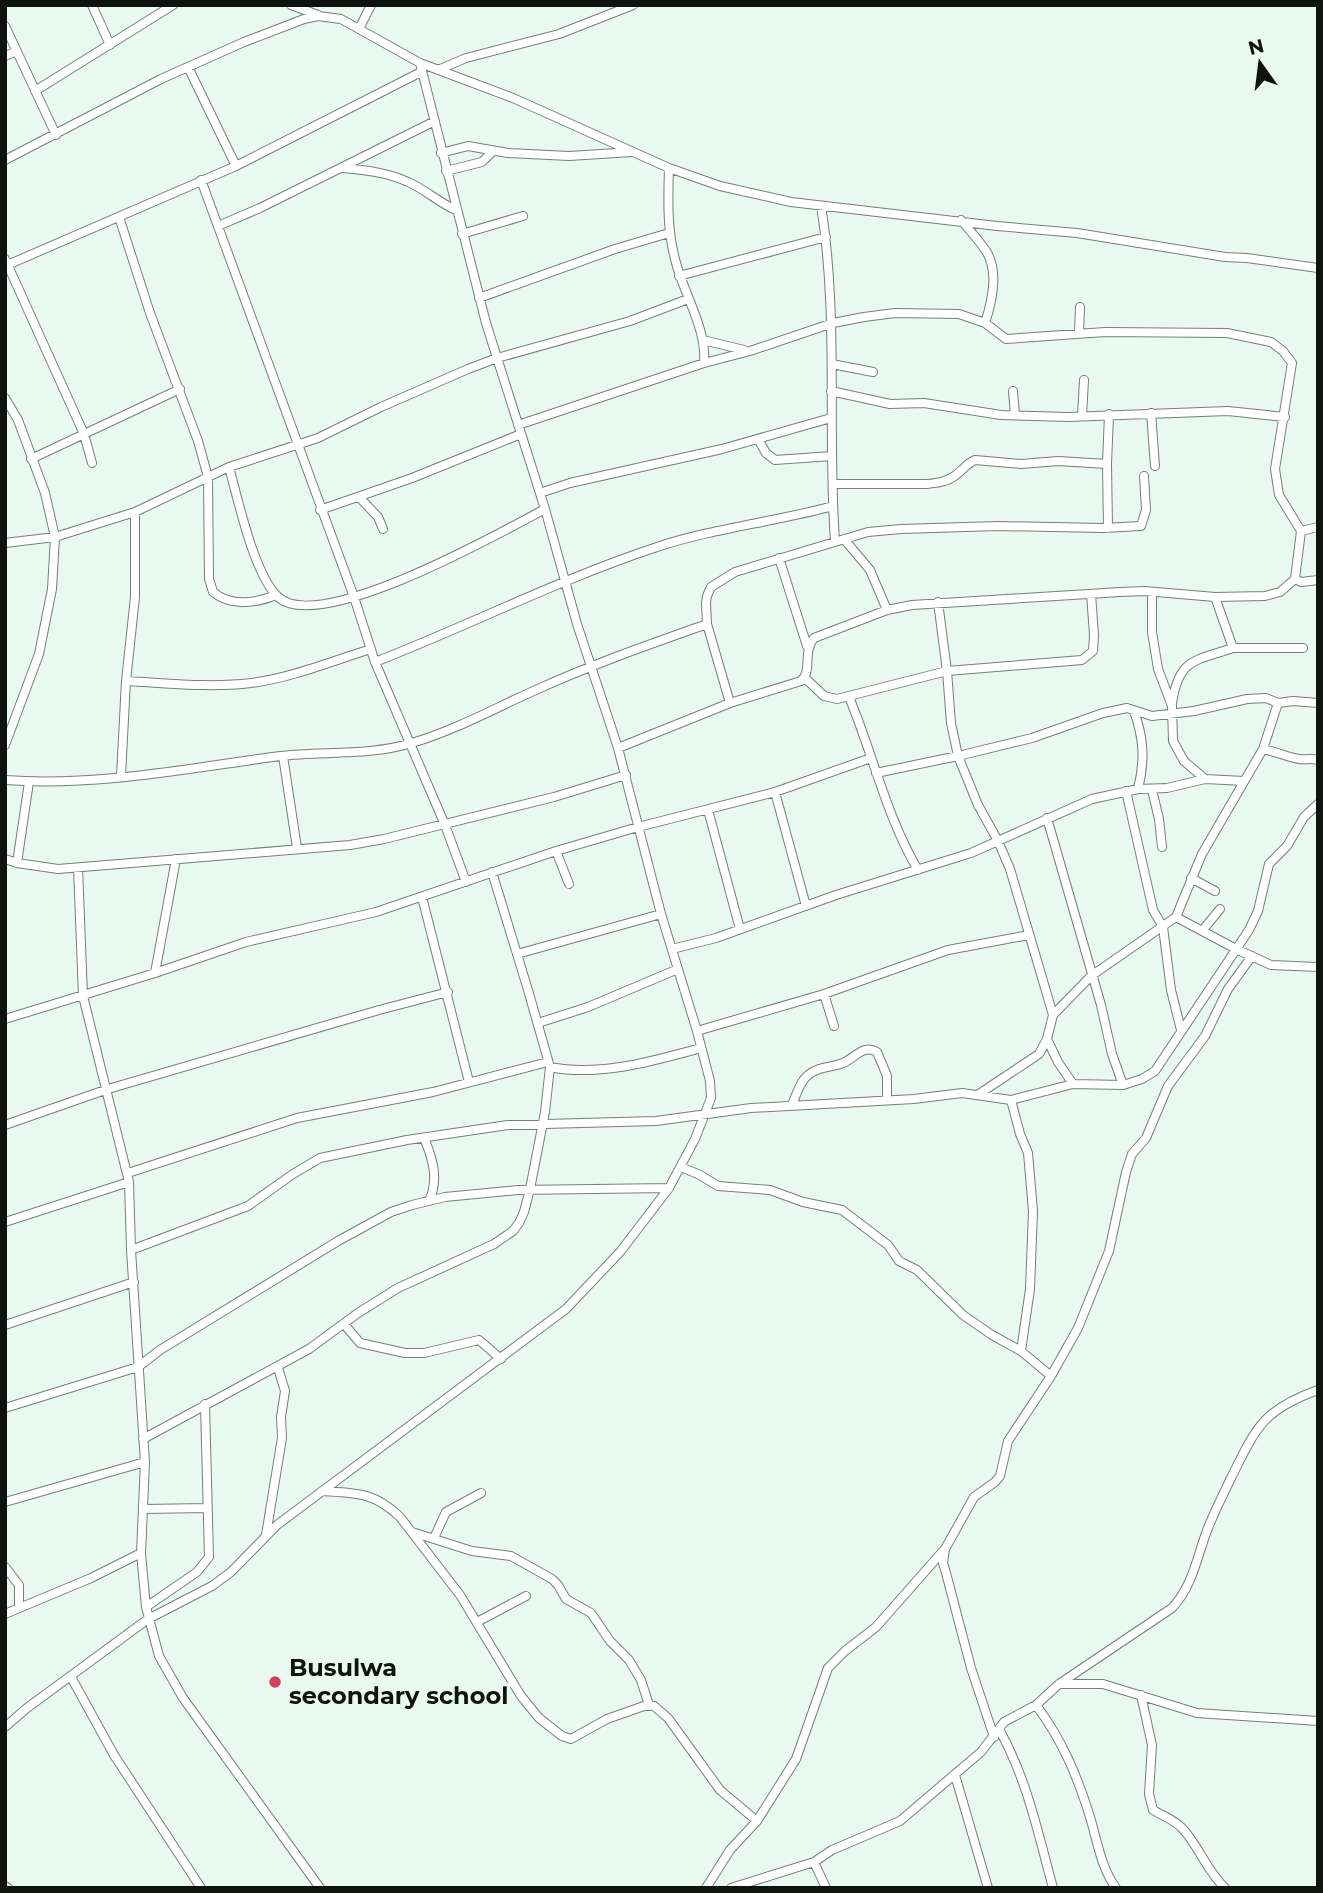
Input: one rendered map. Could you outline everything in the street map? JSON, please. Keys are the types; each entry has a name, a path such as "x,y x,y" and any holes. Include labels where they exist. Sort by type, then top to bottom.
{"street":[{"path":"92,5 110,44"},
{"path":"35,90 173,5"},
{"path":"291,5 318,16 341,19 360,27 421,68 438,70 522,102 669,168 744,192 821,206 1115,238 1225,257 1318,268"},
{"path":"360,27 371,5"},
{"path":"438,70 466,58 559,34 633,5"},
{"path":"5,160 188,67 274,30 318,16"},
{"path":"5,26 56,135"},
{"path":"5,56 17,51"},
{"path":"188,67 236,166"},
{"path":"5,1727 148,1619 222,1579 242,1562 266,1535 500,1359 580,1295 626,1246 669,1188 706,1115 711,1090 697,1031 661,914 618,748 564,583 545,509 497,358 462,234 421,68"},
{"path":"92,463 84,435 6,263 236,166 421,68"},
{"path":"218,226 433,122"},
{"path":"442,153 468,146 493,151 577,156 632,152"},
{"path":"446,171 482,162 493,151"},
{"path":"339,168 380,173 408,182 456,210"},
{"path":"669,168 669,233 679,276 703,340 704,363"},
{"path":"201,180 354,597 375,662 445,825 466,882"},
{"path":"821,206 833,323 833,506 840,540 870,570 887,610"},
{"path":"462,234 523,216"},
{"path":"120,217 150,313 198,440 208,477 209,579 213,592 242,603 276,595"},
{"path":"961,220 990,258 992,301 985,323"},
{"path":"480,298 615,249 669,233"},
{"path":"679,276 826,237"},
{"path":"5,543 55,537 135,512 229,467 318,438 431,384 497,358 630,321 688,299"},
{"path":"1079,333 1080,307"},
{"path":"320,510 359,497 519,430 704,363 750,351 833,323 895,313 959,314 985,323 1006,339 1079,333 1227,333 1271,342 1283,351 1292,363 1281,445 1276,460 1277,488 1301,531 1295,579 1280,592 1273,595 1215,597 1136,592 938,602 887,610 821,634 807,646"},
{"path":"703,340 750,351"},
{"path":"832,364 873,372"},
{"path":"1082,416 1084,380"},
{"path":"31,459 180,389"},
{"path":"831,391 890,404 925,403 978,413 1049,417 1228,411 1285,417"},
{"path":"1013,391 1015,415"},
{"path":"5,398 18,420 51,513 55,537 52,589 39,654 5,745"},
{"path":"1151,412 1155,466"},
{"path":"1108,528 1109,414"},
{"path":"540,493 608,473 722,449 831,418"},
{"path":"758,439 766,453 775,460 832,456"},
{"path":"834,484 941,482 975,460 1021,464 1058,461 1107,464"},
{"path":"229,467 267,583 276,595 289,604 354,597 402,580 545,509"},
{"path":"730,703 707,624 707,596 711,587 734,572 868,532 998,526 1141,526 1146,510 1144,476"},
{"path":"359,497 378,517 383,529"},
{"path":"375,662 564,583 677,541 833,506"},
{"path":"121,776 126,681 135,597 135,512"},
{"path":"1301,531 1318,527"},
{"path":"779,558 807,646 805,678"},
{"path":"1295,579 1301,582 1318,580"},
{"path":"1152,593 1152,632 1158,668 1171,709"},
{"path":"805,678 824,696 837,699 947,671 1082,660 1093,651 1091,594"},
{"path":"1215,597 1233,648"},
{"path":"938,602 951,723 958,756 978,805 1010,869 1053,1014 1047,1039 1039,1054 979,1094"},
{"path":"5,780 30,782 121,776 283,756 359,752 409,744 591,668 707,624"},
{"path":"1205,779 1184,761 1176,748 1171,728 1171,709 1178,678 1186,666 1233,648 1303,648"},
{"path":"126,681 201,685 250,683 285,676 371,649"},
{"path":"618,748 730,703 805,678"},
{"path":"849,697 904,847 918,870"},
{"path":"876,772 1032,738 1103,713 1127,708 1153,716 1171,709 1194,711 1247,699 1265,698 1278,703 1318,703"},
{"path":"1053,1014 1091,976 1176,917 1191,878 1263,749 1278,703"},
{"path":"1133,711 1142,734 1144,754 1138,789"},
{"path":"1263,749 1297,759 1318,760"},
{"path":"283,756 298,848"},
{"path":"5,1018 83,996 246,942 334,923 422,897 556,851 775,792 871,758"},
{"path":"5,859 43,868 78,868 350,845 445,825 626,775"},
{"path":"672,949 971,853 1092,799 1205,779 1244,781"},
{"path":"17,863 30,782"},
{"path":"1152,790 1162,847"},
{"path":"1126,791 1153,911 1163,928 1181,1030"},
{"path":"775,792 806,906"},
{"path":"131,1250 248,1206 320,1158 424,1138 499,1126 656,1121 743,1109 926,1098 962,1093 1011,1100 1073,1084 1124,1085 1142,1079 1155,1071 1249,930 1258,911 1269,864 1287,845 1304,817 1318,804"},
{"path":"708,810 740,929"},
{"path":"1047,818 1101,1005 1112,1055 1124,1085"},
{"path":"556,851 569,884"},
{"path":"155,973 176,859"},
{"path":"78,868 83,996 129,1178 145,1462 141,1553 148,1619 159,1656 173,1684 320,1888"},
{"path":"143,1439 205,1404 278,1368 398,1288 504,1238 519,1223 530,1189 542,1126 549,1064 492,872"},
{"path":"1191,878 1215,891"},
{"path":"422,897 469,1082"},
{"path":"1202,931 1220,909"},
{"path":"517,954 661,914"},
{"path":"1176,917 1236,950 1271,965 1318,967"},
{"path":"697,1031 824,994 948,950 1029,935"},
{"path":"706,1888 730,1850 757,1821 796,1759 828,1668 876,1627 945,1549 974,1497 1000,1476 1008,1441 1051,1376 1078,1328 1109,1251 1129,1160 1146,1138 1168,1086 1205,1036 1228,989 1252,956"},
{"path":"538,1023 588,1007 678,969"},
{"path":"5,1125 108,1089 447,992"},
{"path":"824,994 834,1026"},
{"path":"1047,1039 1073,1084"},
{"path":"5,1222 297,1118 433,1093 549,1064 568,1071 589,1071 701,1048"},
{"path":"792,1105 804,1080 814,1071 842,1063 870,1049 877,1052 886,1069 887,1099"},
{"path":"1011,1100 1028,1153 1033,1210 1030,1289 1021,1351"},
{"path":"424,1138 434,1169 434,1189 429,1201"},
{"path":"681,1167 718,1186 770,1190 803,1202 842,1210 888,1245 899,1261 917,1270 963,1315 1021,1351 1051,1376"},
{"path":"5,1408 138,1367 223,1310 338,1241 391,1213 429,1201 530,1189 669,1188"},
{"path":"5,1325 134,1282"},
{"path":"344,1324 355,1340 364,1345 419,1353 479,1340 500,1359"},
{"path":"266,1535 282,1438 281,1417 285,1391 278,1368"},
{"path":"731,1888 814,1862 832,1850 900,1821 955,1775 997,1733 1004,1722 1036,1705 1059,1684 1172,1608 1182,1598 1219,1500 1248,1440 1272,1413 1287,1403 1318,1390"},
{"path":"146,1607 197,1572 206,1563 210,1551 205,1404"},
{"path":"5,1502 145,1462"},
{"path":"322,1491 371,1495 391,1507 431,1554 477,1622 525,1702 538,1718 567,1738 574,1739 607,1719 649,1705 654,1706 668,1718 720,1790 757,1821"},
{"path":"433,1538 446,1512 481,1493"},
{"path":"144,1509 207,1508"},
{"path":"412,1532 478,1553 511,1556 552,1579 566,1599 591,1613 606,1636 629,1660 641,1680 649,1705"},
{"path":"945,1549 943,1563 971,1668 997,1733 1016,1761 1029,1798 1053,1888"},
{"path":"5,1614 141,1553"},
{"path":"5,1567 19,1585 19,1608"},
{"path":"477,1622 526,1596"},
{"path":"71,1677 114,1755 201,1888"},
{"path":"1059,1684 1103,1684 1197,1713 1318,1721"},
{"path":"1142,1695 1152,1745 1149,1794 1153,1810 1184,1830 1213,1876 1225,1888"},
{"path":"1036,1705 1057,1734 1082,1794 1105,1867 1116,1888"},
{"path":"955,1775 988,1888"},
{"path":"814,1862 826,1888"}],"place":[{"name":"Busulwa secondary school","path":"275,1682"}]}
